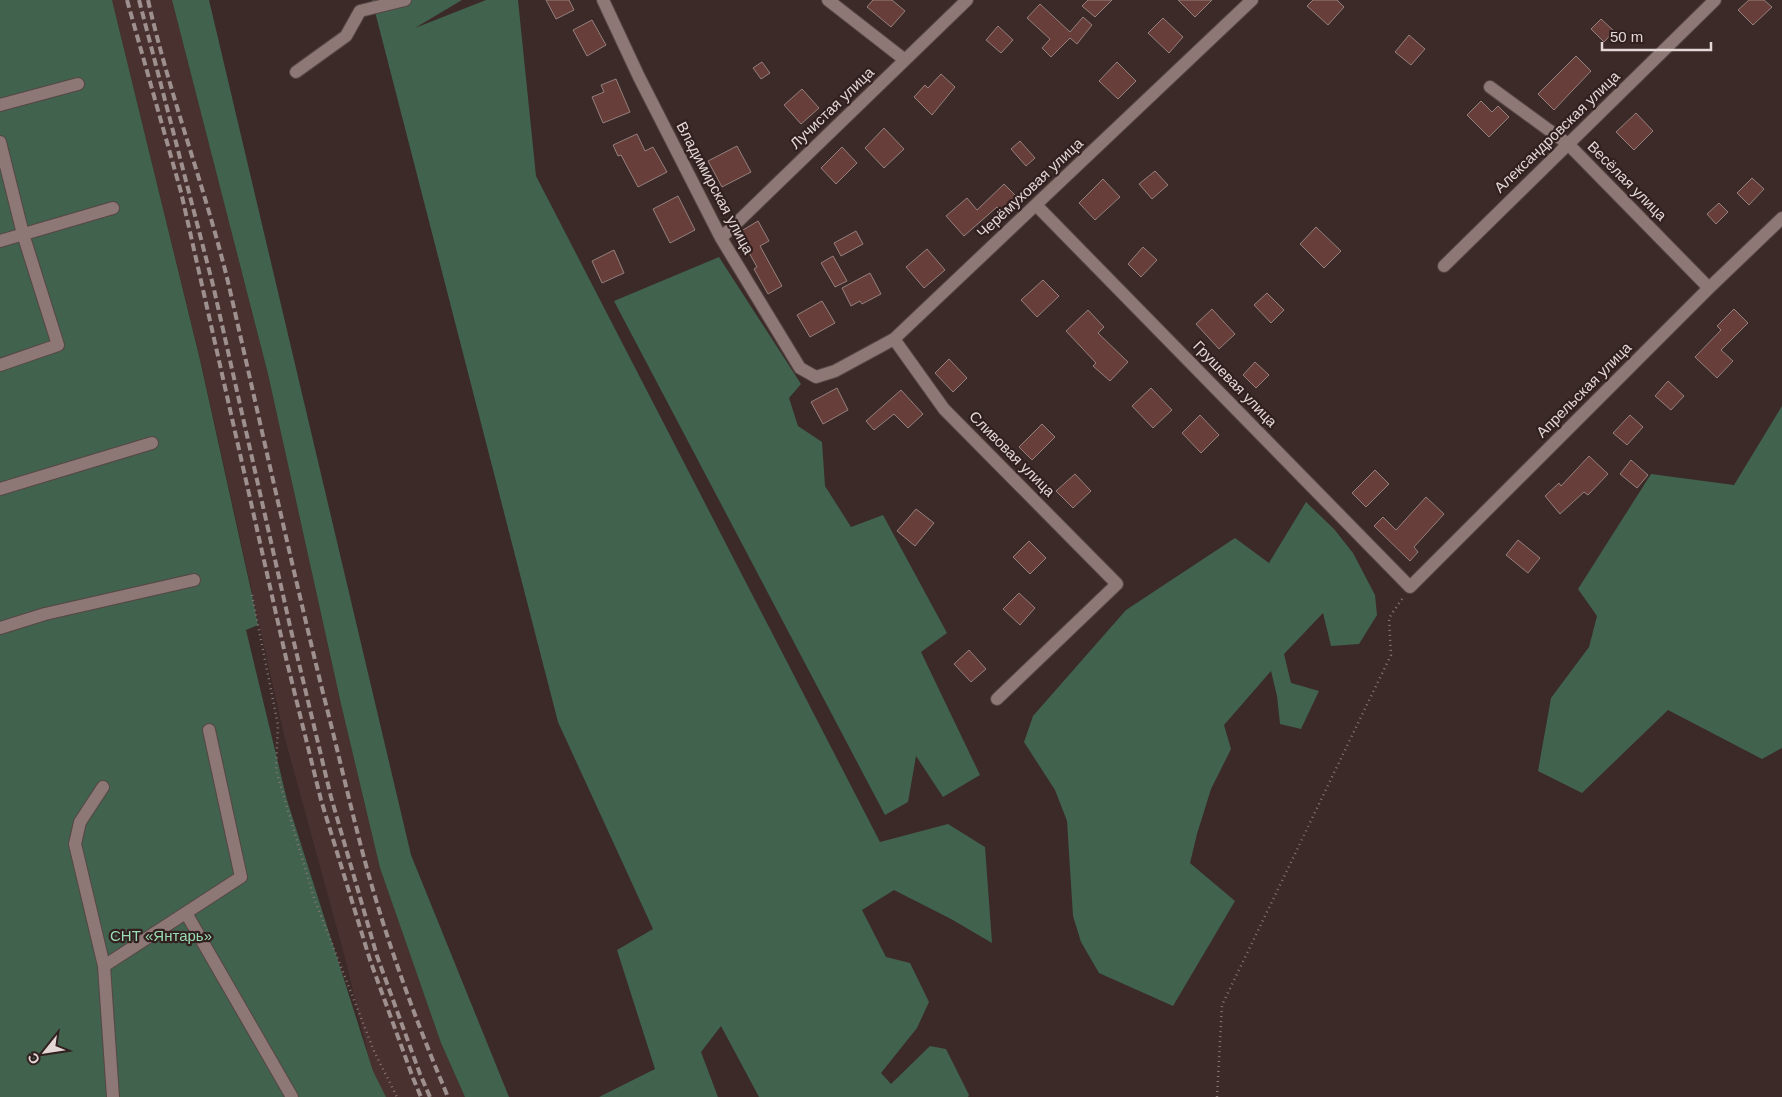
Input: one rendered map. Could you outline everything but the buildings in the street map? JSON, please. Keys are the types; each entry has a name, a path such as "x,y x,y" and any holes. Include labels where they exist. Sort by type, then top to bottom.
{"street":[{"path":"296,72 346,36 360,11 405,0"},
{"name":"Владимирская улица","path":"603,0 639,77 721,238 800,368 816,377"},
{"path":"828,0 905,60"},
{"name":"Лучистая улица","path":"721,238 967,0"},
{"name":"Черёмуховая улица","path":"816,377 836,370 894,339 1252,0"},
{"name":"Александровская улица","path":"1444,266 1715,0"},
{"path":"0,105 78,84"},
{"name":"Весёлая улица","path":"1490,87 1568,144 1709,288"},
{"path":"0,142 23,234 58,345 0,365"},
{"name":"Грушевая улица","path":"1036,205 1410,587"},
{"path":"0,241 113,208"},
{"name":"Апрельская улица","path":"1410,587 1709,288 1782,218"},
{"name":"Сливовая улица","path":"894,339 944,409 1117,584 997,699"},
{"path":"0,490 152,443"},
{"path":"0,628 45,614 194,580"},
{"path":"104,966 241,877 209,730"},
{"path":"102,787 80,822 75,844 104,966 113,1097"},
{"path":"186,913 292,1097"}],"path":[{"path":"1216,1097 1222,1005 1391,655 1389,618 1410,587"},
{"path":"252,595 278,725 276,770 314,898 374,1051 397,1097"}],"shaded area":[{"path":"112,0 172,0 268,374 341,704 380,868 441,1043 465,1097 386,1097 372,1071 345,958 284,735 201,363"}],"green space":[{"name":"СНТ «Янтарь»","path":"0,0 112,0 200,360 252,595 258,625 246,630 287,800 373,1071 386,1097 0,1097"},
{"path":"172,0 209,0 411,855 509,1097 465,1097 441,1043 380,868 341,704 268,374"},
{"path":"372,0 462,0 415,28 486,0 518,0 536,176 880,842 948,824 985,847 992,943 951,919 894,890 862,910 886,957 910,963 929,1002 917,1028 881,1073 891,1084 930,1046 946,1049 969,1095 968,1097 759,1097 721,1026 701,1052 718,1097 599,1097 655,1069 617,950 653,929 558,722"},
{"path":"719,257 801,384 789,398 798,426 822,442 825,486 851,527 883,515 947,633 921,652 980,775 943,797 916,756 908,802 885,815 614,301"},
{"path":"1782,406 1782,748 1762,759 1668,710 1582,793 1538,771 1551,698 1589,647 1597,616 1578,589 1651,474 1734,485"},
{"path":"1306,502 1334,529 1353,553 1375,595 1377,615 1359,644 1331,646 1323,613 1284,654 1291,683 1319,691 1301,729 1280,724 1277,696 1271,671 1224,725 1231,749 1211,789 1190,863 1235,901 1173,1006 1099,973 1081,942 1073,916 1067,821 1055,790 1024,742 1033,716 1126,610 1235,538 1269,563"}],"railway":[{"path":"127,0 181,192 286,658 321,800 370,960 421,1097"},
{"path":"139,0 213,285 290,626 331,797 377,956 430,1097"},
{"path":"148,0 167,72 220,250 299,592 363,854 401,977 448,1097"}]}
